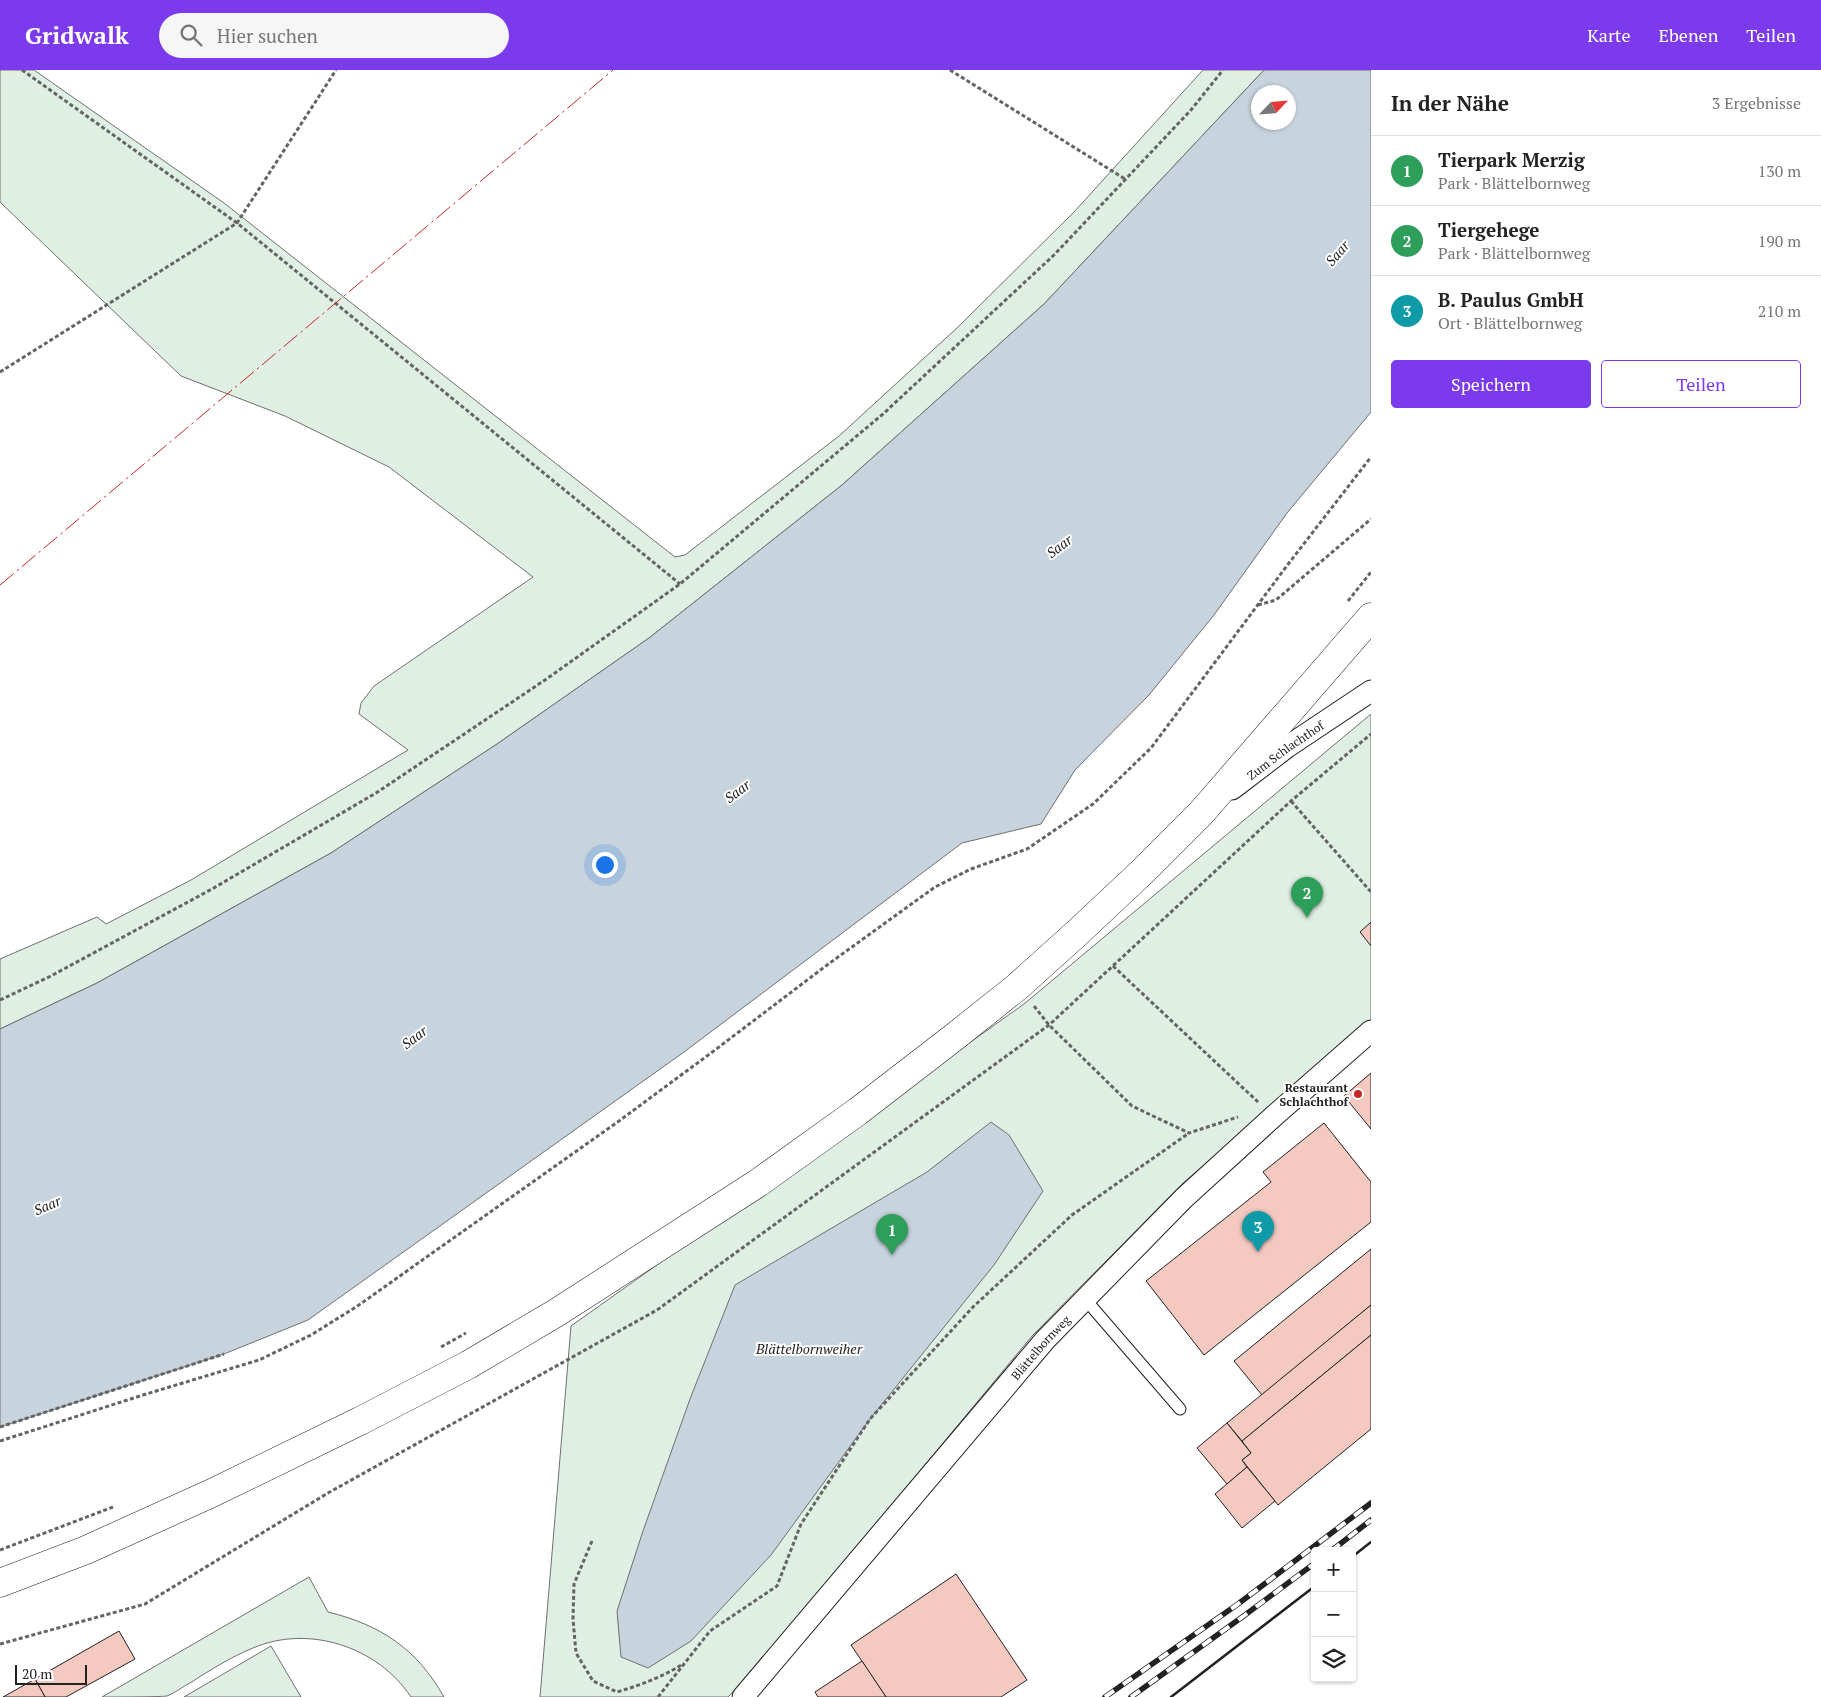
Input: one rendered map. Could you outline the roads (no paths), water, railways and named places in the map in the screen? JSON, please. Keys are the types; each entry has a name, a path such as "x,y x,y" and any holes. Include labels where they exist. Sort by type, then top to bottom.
{"main road":[{"path":"0,1583 86,1550 212,1493 360,1421 468,1365 564,1308 758,1183 857,1112 1017,987 1142,872 1202,812 1371,617"}],"street":[{"name":"Zum Schlachthof","path":"1202,812 1287,747 1371,691"},
{"name":"Blättelbornweg","path":"744,1697 1045,1340 1269,1112 1371,1031"}],"lane":[{"path":"1085,1299 1180,1409"}],"water":[{"name":"Saar","path":"1264,70 1371,70 1371,412 1287,513 1214,615 1149,695 1075,770 1041,824 962,843 684,1052 308,1320 224,1354 0,1427 0,1029 97,983 331,853 497,744 649,638 842,485 1044,304"},
{"name":"Blättelbornweiher","path":"991,1122 1009,1135 1043,1191 994,1265 870,1419 771,1555 691,1641 648,1668 621,1657 617,1611 690,1399 735,1285 927,1172"}],"railway":[{"path":"1105,1697 1238,1604 1371,1503"},
{"path":"1336,1547 1371,1520"},
{"path":"1131,1697 1311,1566"}],"place":[{"name":"Tiergehege","path":"1307,918"},
{"name":"Restaurant Schlachthof","path":"1358,1094"},
{"name":"B. Paulus GmbH","path":"1258,1252"},
{"name":"Tierpark Merzig","path":"892,1255"}]}
